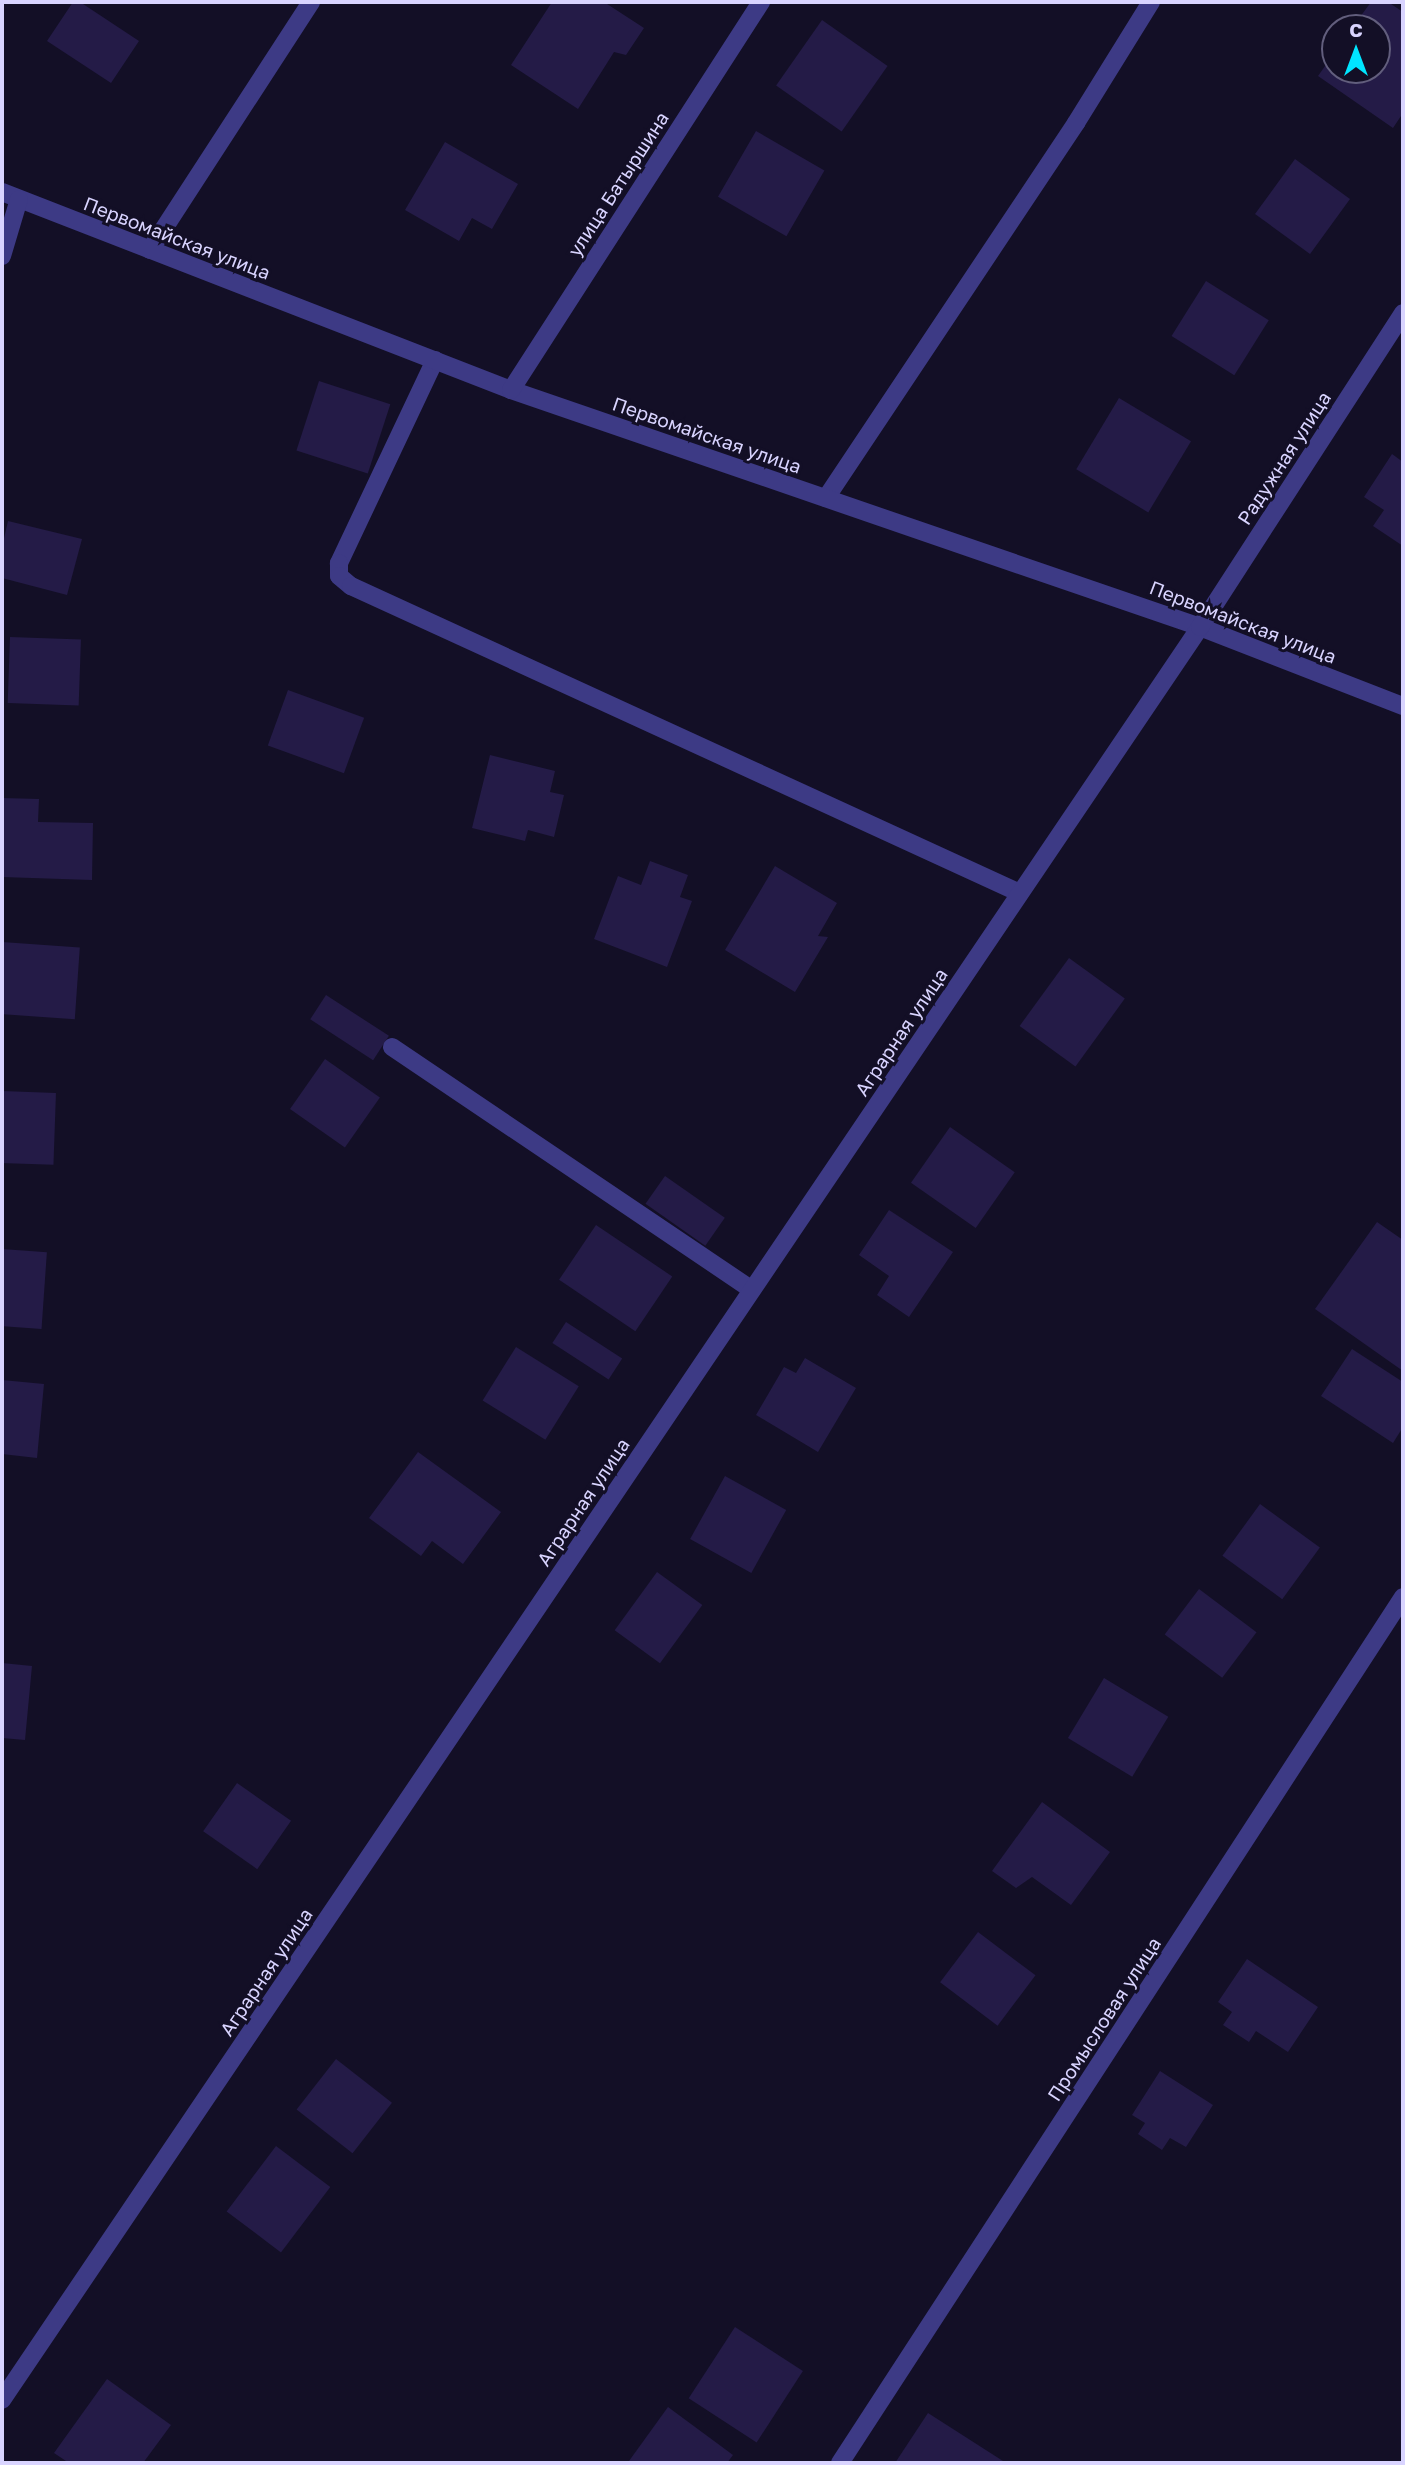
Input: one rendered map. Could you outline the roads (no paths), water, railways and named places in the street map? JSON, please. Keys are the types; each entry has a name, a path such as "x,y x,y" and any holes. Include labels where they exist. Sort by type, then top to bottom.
{"street":[{"path":"150,250 312,2"},
{"name":"улица Батыршина","path":"511,390 761,2"},
{"path":"826,498 1060,146 1151,2"},
{"name":"Первомайская улица","path":"2,191 511,390 1200,627 1403,706"},
{"path":"2,256 19,199"},
{"name":"Радужная улица","path":"1200,627 1403,313"},
{"path":"435,360 339,564 339,576 351,586 1020,893"},
{"name":"Аграрная улица","path":"2,2400 1200,627"},
{"path":"392,1047 752,1290"},
{"name":"Промысловая улица","path":"840,2463 1403,1597"}]}
